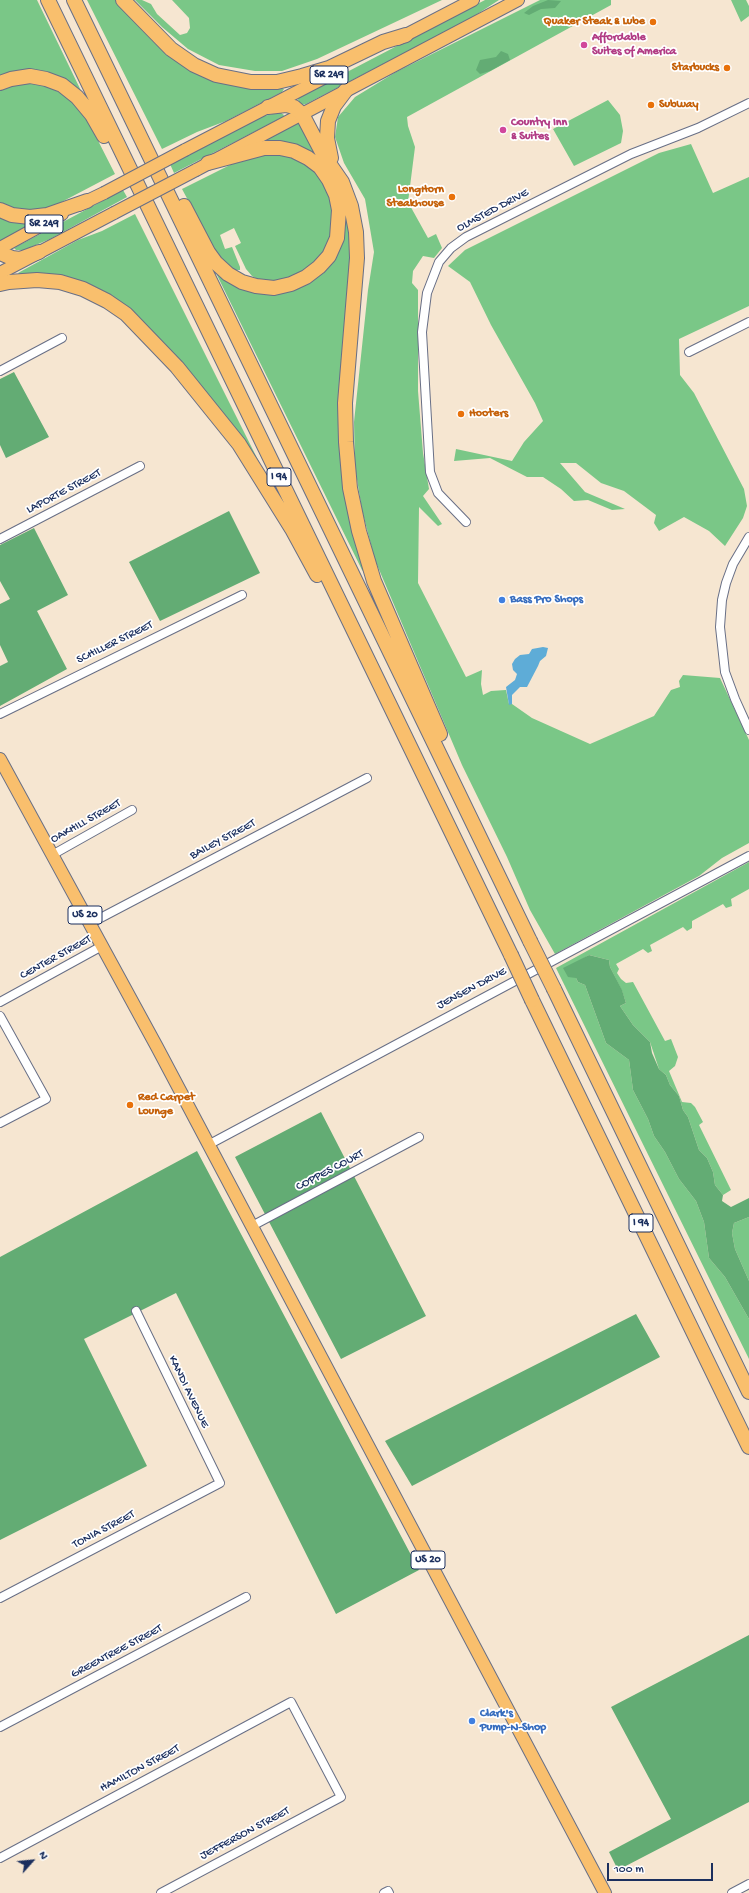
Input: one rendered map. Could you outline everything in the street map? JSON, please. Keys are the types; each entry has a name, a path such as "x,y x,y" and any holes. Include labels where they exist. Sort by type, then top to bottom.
{"highway":[{"name":"I 94","path":"48,0 749,1447"},
{"name":"I 94","path":"74,0 749,1392"},
{"path":"123,0 171,49 194,65 216,75 251,82 277,82 329,68 383,42 406,35"},
{"path":"0,83 30,76 46,79 62,85 77,97 92,115 147,221 173,258"},
{"path":"346,90 331,111 327,126 328,145 337,173 351,206 357,239 357,266 346,385 345,428 348,478 359,531 379,594 449,754 495,852 521,923"},
{"path":"268,107 286,105 294,107 302,114 324,156 337,173"},
{"path":"137,130 183,203 208,252 228,274 242,282 256,286 274,288 291,284 306,277 319,268 328,256 337,238 340,224 340,210 336,195 329,180 320,168 308,158 294,151 280,148 264,148 208,163"},
{"path":"0,210 12,215 30,217 47,215 87,201"},
{"path":"0,253 12,258 20,259 39,252"},
{"path":"0,284 36,280 60,282 83,289 107,301 126,314 150,337 177,367 239,444 292,529 335,610 388,702"}],"main road":[{"name":"SR 249","path":"0,248 87,201 473,0"},
{"name":"SR 249","path":"0,273 518,0"},
{"name":"US 20","path":"0,759 252,1226 605,1893"}],"street":[{"name":"OLMSTED DRIVE","path":"466,522 438,493 433,483 429,467 422,332 427,293 439,262 451,248 466,237 631,154 698,128 749,103"},
{"path":"689,352 749,322"},
{"path":"0,371 62,338"},
{"name":"LAPORTE STREET","path":"0,539 140,466"},
{"path":"749,537 733,564 726,583 722,600 720,627 725,672 749,730"},
{"name":"SCHILLER STREET","path":"0,714 242,595"},
{"name":"BAILEY STREET","path":"89,924 367,778"},
{"name":"OAKHILL STREET","path":"52,855 132,810"},
{"name":"JENSEN DRIVE","path":"208,1145 749,856"},
{"name":"CENTER STREET","path":"0,1002 102,946"},
{"path":"0,1016 46,1099 0,1123"},
{"name":"COPPES COURT","path":"252,1226 419,1137"},
{"name":"KANDI AVENUE","path":"136,1311 220,1483"},
{"name":"TONIA STREET","path":"0,1598 220,1483"},
{"name":"GREENTREE STREET","path":"0,1727 246,1597"},
{"name":"HAMILTON STREET","path":"0,1858 291,1702 341,1797"},
{"name":"JEFFERSON STREET","path":"161,1893 341,1797"},
{"path":"732,1893 749,1884"}],"green space":[{"path":"0,0 37,0 85,99 71,85 0,78"},
{"path":"87,0 119,0 183,63 284,89 282,92 226,121 197,132 162,149"},
{"path":"135,0 142,0 151,4 157,14 180,35 187,33 190,28 189,18 172,0 442,0 317,59 282,71 255,71 219,65 188,49 162,27"},
{"path":"485,0 499,0 468,20 306,104 302,105 299,103 298,99 301,96"},
{"path":"540,0 611,0 611,5 407,117 408,126 415,147 408,202 428,238 436,234 442,248 434,258 423,256 413,271 412,283 418,290 418,391 423,453 429,489 423,496 442,524 438,526 419,507 418,583 466,677 482,670 481,684 483,695 491,691 506,690 509,704 512,704 532,718 590,744 654,716 671,690 680,687 679,681 683,675 720,678 749,740 749,843 722,858 699,876 555,954 530,910 507,857 462,765 375,560 362,510 355,467 354,422 368,290 374,252 365,199 344,163 335,137 338,117 355,97 396,72"},
{"path":"548,0 561,1 555,8 541,9 529,15 524,13 533,6"},
{"path":"731,0 746,0 749,6 749,16 741,22"},
{"path":"501,51 508,54 510,60 490,71 480,74 476,70 480,60 496,57"},
{"path":"33,83 46,86 71,98 87,119 115,174 52,207 38,211 11,210 0,204 0,90 19,84"},
{"path":"608,100 620,115 623,131 621,143 574,166 553,129"},
{"path":"281,113 284,115 283,117 174,173 170,164 264,116"},
{"path":"301,120 328,169 264,141"},
{"path":"691,144 713,193 749,177 749,306 679,339 680,375 694,393 744,489 747,506 743,518 725,546 709,531 684,517 659,531 654,523 656,515 624,491 601,483 576,463 560,463 585,492 625,509 612,510 588,500 574,501 561,489 543,477 527,477 490,458 454,461 456,449 512,461 524,442 543,421 535,403 491,325 470,282 448,266 465,250 659,153"},
{"path":"284,154 309,166 320,176 326,186 333,209 330,239 323,253 312,267 299,276 271,282 261,281 252,276 246,269 235,246 241,243 234,228 220,235 225,249 232,247 240,270 230,267 219,258 182,189 232,164 252,156"},
{"path":"123,190 127,197 50,239 24,250 16,250 14,248"},
{"path":"345,208 350,238 351,259 342,379 364,572 213,267 238,286 316,276"},
{"path":"0,214 37,220 0,243"},
{"path":"135,214 273,490 122,306 21,276 18,273 78,240 102,231"},
{"path":"14,372 49,437 6,458 0,445 0,379"},
{"path":"229,511 260,573 160,621 129,562"},
{"path":"34,528 68,595 37,611 67,669 0,706 0,666 8,662 0,645 0,604 10,599 0,581 0,545"},
{"path":"749,862 749,889 731,899 732,906 726,908 723,904 692,921 692,928 687,931 683,927 650,945 652,951 648,953 643,949 616,964 619,969 617,973 621,979 626,983 633,982 665,1041 671,1039 678,1057 675,1066 669,1071 682,1102 691,1103 695,1107 703,1122 699,1125 731,1190 723,1195 715,1185 713,1172 707,1158 699,1150 679,1096 670,1085 666,1075 659,1069 650,1042 633,1025 620,1006 626,1003 622,991 610,967 609,960 589,955 581,960 576,978 578,982 585,985 606,1043 629,1060 633,1090 648,1119 654,1136 665,1152 679,1179 696,1201 704,1222 709,1258 725,1277 749,1319 749,1359 556,968"},
{"path":"589,955 609,960 610,967 622,990 626,1003 620,1006 633,1025 650,1042 652,1053 659,1069 666,1075 670,1085 679,1096 699,1150 707,1158 713,1172 715,1185 723,1195 722,1201 731,1207 749,1198 749,1217 734,1223 732,1233 735,1249 749,1281 749,1319 725,1277 709,1258 704,1222 696,1201 679,1179 665,1152 654,1136 648,1119 633,1090 629,1060 606,1043 585,985 578,982 576,978 568,977 563,968"},
{"path":"321,1112 426,1316 341,1359 235,1157"},
{"path":"197,1151 419,1570 336,1614 176,1293 84,1339 147,1466 0,1540 0,1257"},
{"path":"749,1217 749,1281 735,1249 732,1233 734,1223"},
{"path":"636,1314 660,1357 412,1486 385,1441"},
{"path":"749,1635 749,1802 618,1870 609,1852 671,1819 611,1707"}],"water":[{"path":"543,647 548,648 546,656 540,661 527,687 520,687 512,695 512,704 509,705 506,687 515,680 517,674 513,670 512,664 520,655 529,654 532,649"}],"place":[{"name":"Quaker Steak & Lube","path":"653,22"},
{"name":"Affordable Suites of America","path":"584,45"},
{"name":"Starbucks","path":"727,68"},
{"name":"Subway","path":"651,105"},
{"name":"Country Inn & Suites","path":"503,130"},
{"name":"LongHorn Steakhouse","path":"452,197"},
{"name":"Hooters","path":"461,414"},
{"name":"Bass Pro Shops","path":"502,600"},
{"name":"Red Carpet Lounge","path":"130,1105"},
{"name":"Clark's Pump-N-Shop","path":"472,1721"}]}
